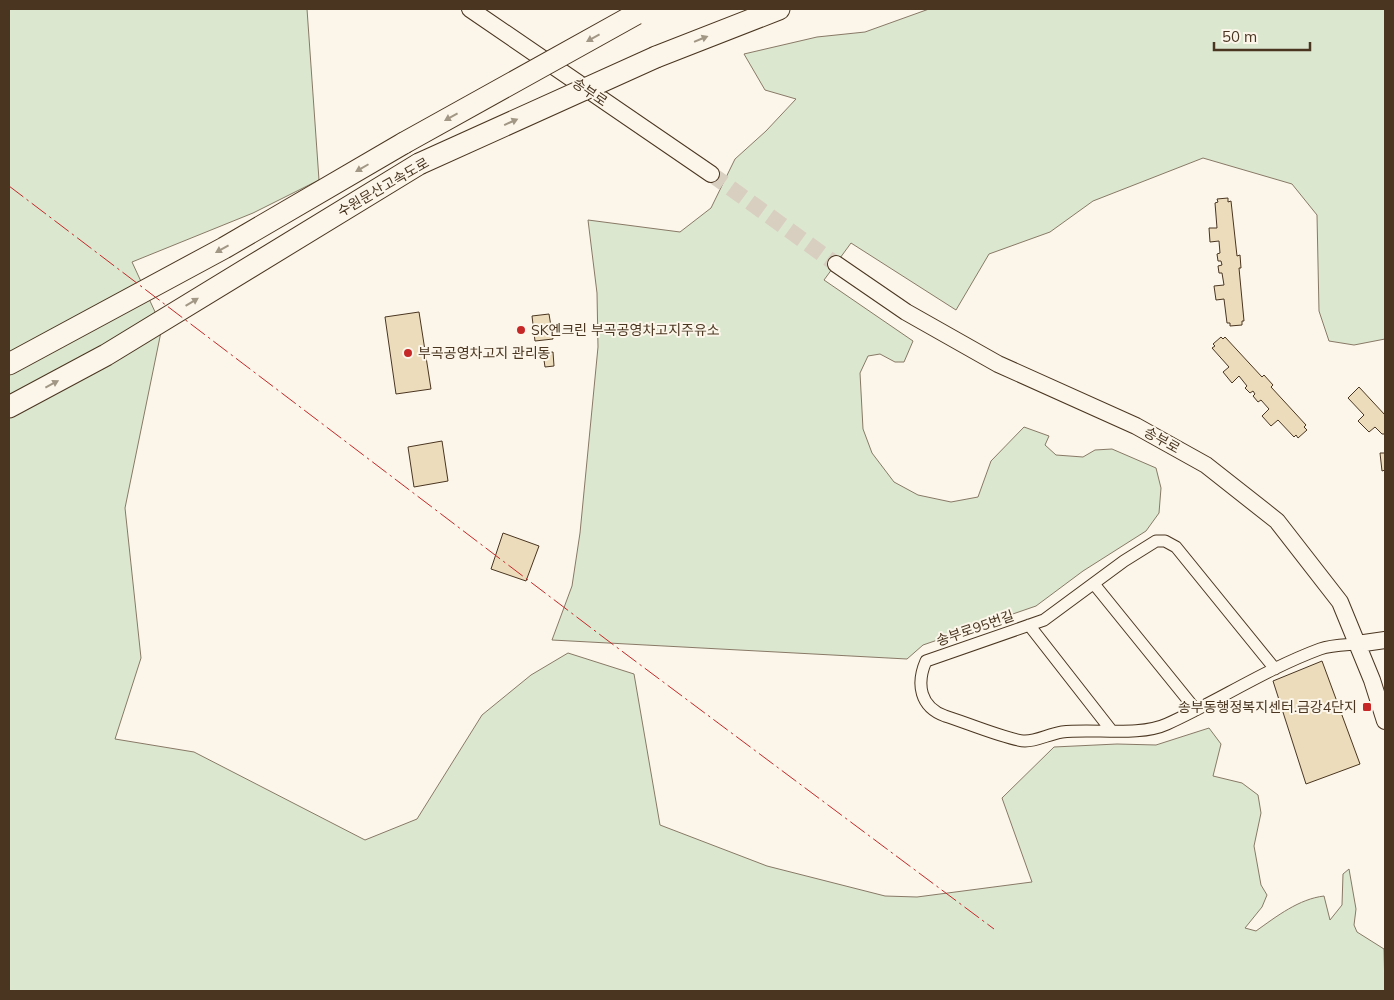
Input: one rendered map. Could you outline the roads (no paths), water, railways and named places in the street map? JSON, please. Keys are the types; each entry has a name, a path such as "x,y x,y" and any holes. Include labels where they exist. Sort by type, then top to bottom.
{"highway":[{"name":"수원문산고속도로","path":"9,407 106,354 418,164 656,57 779,9"},
{"name":"수원문산고속도로","path":"9,364 224,248 404,143 642,11"},
{"path":"9,353 74,328"}],"street":[{"name":"송부로","path":"470,9 711,174"},
{"name":"송부로","path":"836,264 906,312 998,364 1136,426 1206,465 1277,521 1340,602 1359,647 1385,721"},
{"name":"송부로95번길","path":"1275,669 1176,547 1165,541 1156,541 1044,620 926,660 922,670 925,703 937,713 1024,741 1059,732 1145,731 1166,724 1275,669 1322,649 1359,647"},
{"path":"1094,584 1196,710"},
{"path":"1029,626 1111,730"},
{"path":"1359,647 1385,640"},
{"path":"1359,647 1385,647"}],"tunnel":[{"path":"711,174 836,264"}],"place":[{"name":"SK엔크린 부곡공영차고지주유소","path":"521,330"},
{"name":"부곡공영차고지 관리동","path":"408,353"},
{"name":"송부동행정복지센터.금강4단지","path":"1367,707"}]}
